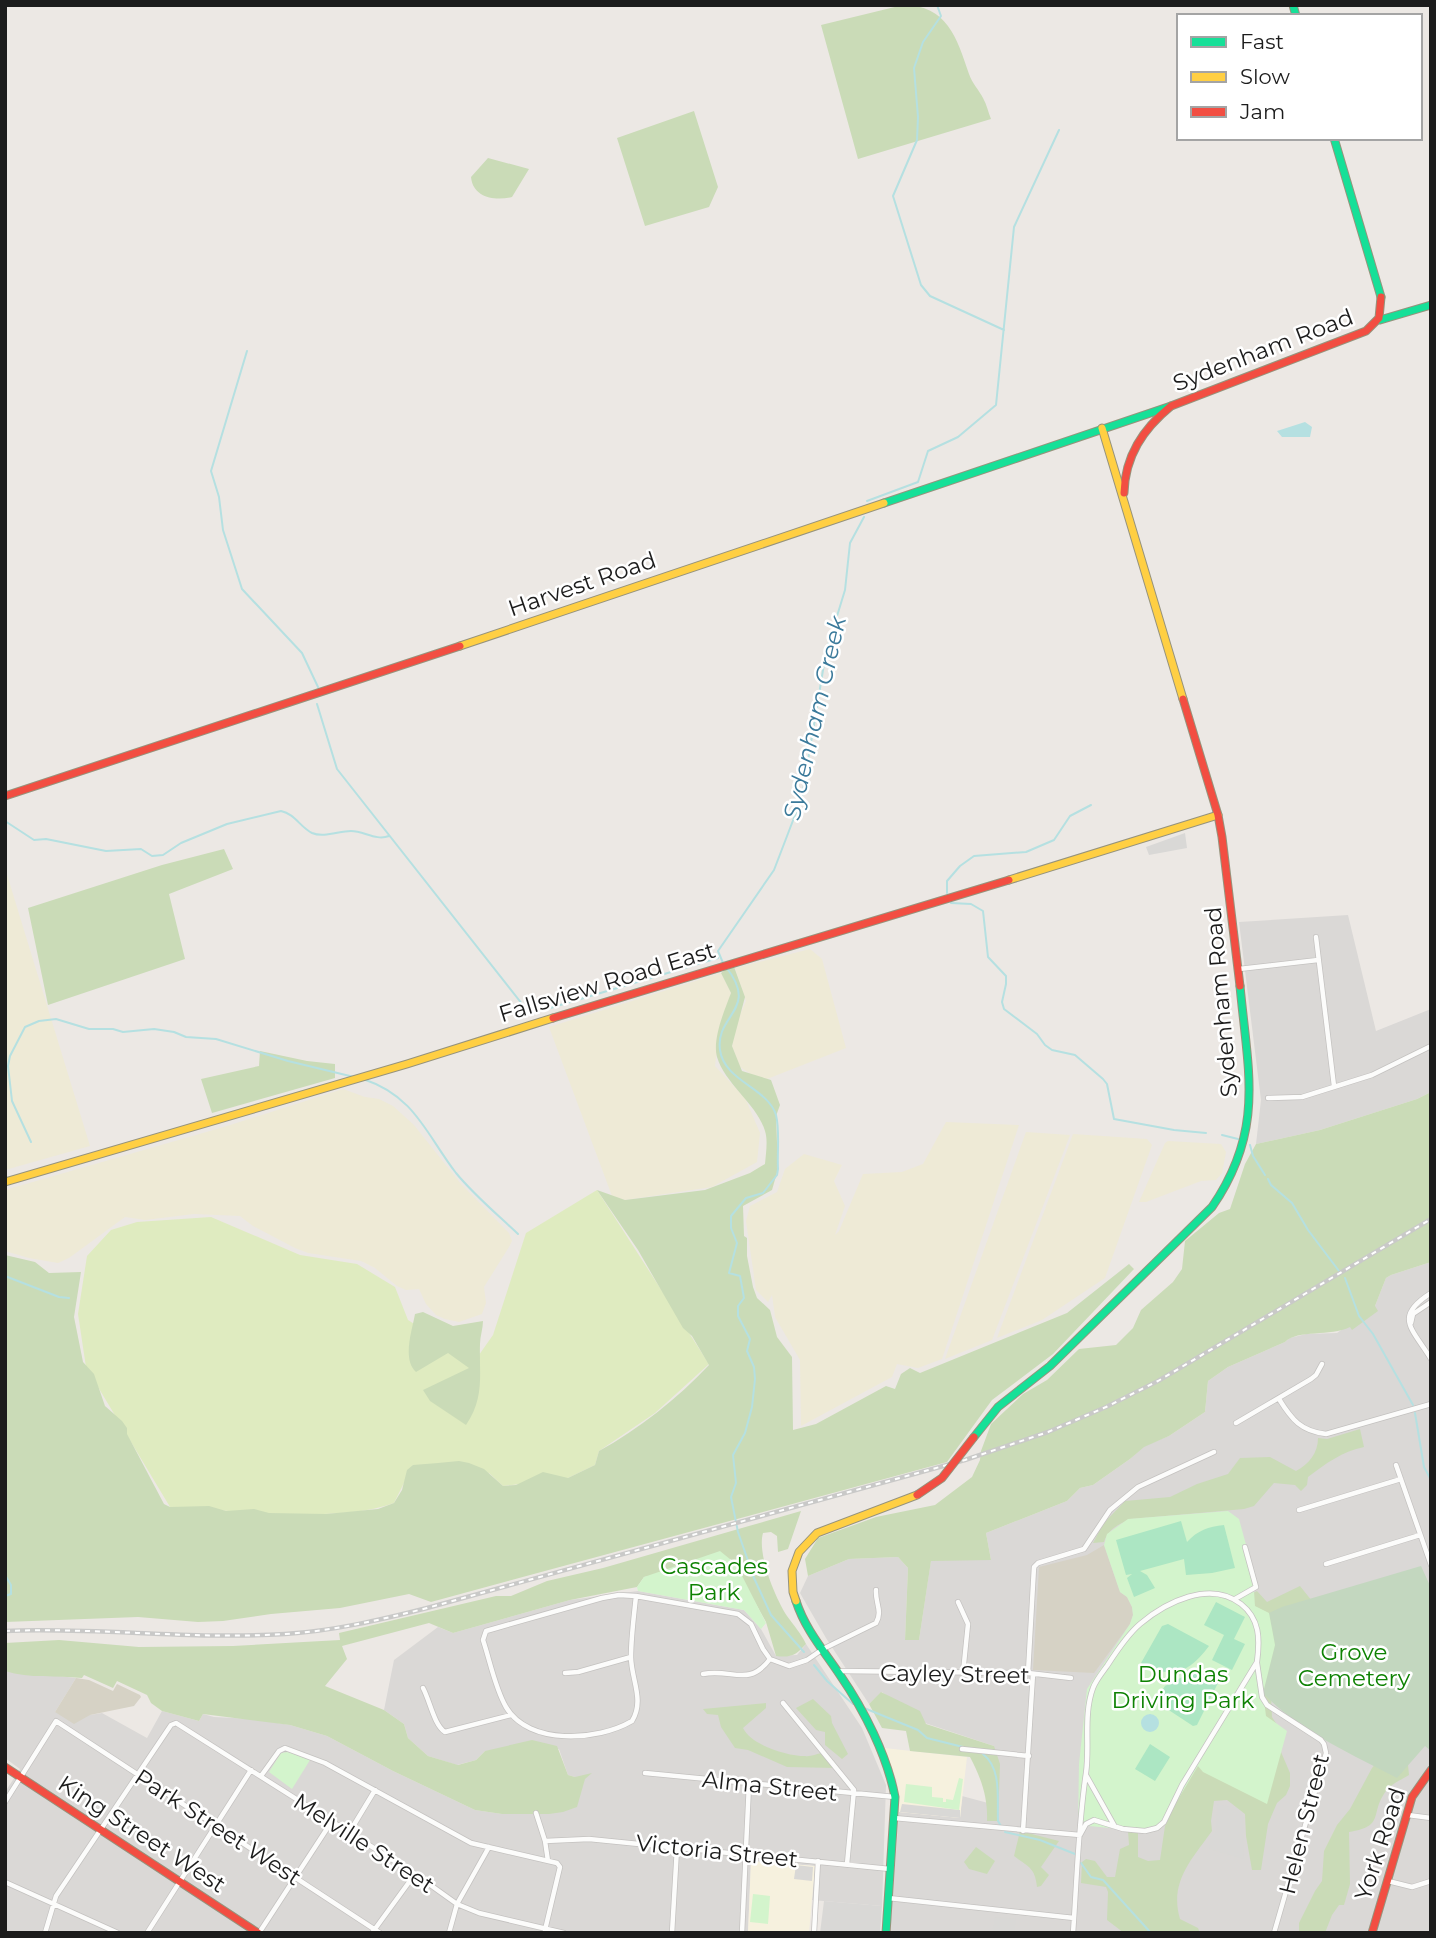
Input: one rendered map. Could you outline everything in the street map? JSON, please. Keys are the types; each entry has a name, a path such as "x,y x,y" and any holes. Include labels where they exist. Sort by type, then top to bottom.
{"street":[{"name":"Sydenham Road","path":"1125,509 1125,476 1132,452 1147,428 1171,406 1359,334 1380,320 1383,305 1380,292 1335,140"},
{"path":"1380,320 1431,305"},
{"name":"Harvest Road","path":"5,796 257,714 1171,406"},
{"name":"Sydenham Road","path":"895,1797 892,1782 867,1723 838,1671 808,1628 794,1600 791,1588 794,1564 807,1543 822,1530 916,1495 942,1478 998,1407 1051,1366 1212,1207 1224,1191 1244,1139 1251,1092 1239,969 1218,815 1102,428"},
{"name":"Fallsview Road East","path":"5,1182 407,1064 1218,815"},
{"path":"1316,936 1334,1086"},
{"path":"1239,969 1318,960"},
{"path":"1268,1098 1302,1097 1372,1074 1431,1046"},
{"path":"1431,1293 1413,1304 1409,1312 1411,1327 1431,1359"},
{"path":"1411,1327 1413,1314 1431,1302"},
{"path":"1236,1423 1316,1375 1322,1364"},
{"path":"1279,1399 1298,1425 1311,1432 1326,1434 1431,1404"},
{"path":"1023,1832 1029,1756 1034,1567 1038,1563 1084,1549 1110,1510 1138,1488 1214,1452"},
{"path":"1396,1465 1431,1564"},
{"path":"1299,1510 1401,1479"},
{"path":"1326,1564 1420,1535"},
{"path":"1073,1933 1091,1696 1097,1680 1123,1643 1138,1625 1151,1615 1203,1592 1226,1595 1235,1600 1256,1588 1245,1547"},
{"path":"636,1597 631,1657 639,1699 632,1721 581,1737 569,1737 530,1728 512,1715 502,1698 483,1640 484,1633 618,1595 636,1597 738,1614 751,1624 771,1659 794,1665 876,1623 880,1612 875,1597 876,1591"},
{"name":"Helen Street","path":"1235,1600 1252,1614 1256,1623 1259,1648 1257,1662 1262,1697 1268,1706 1321,1741 1326,1753 1274,1933"},
{"path":"958,1602 968,1625 963,1673"},
{"path":"565,1672 578,1672 631,1657"},
{"path":"703,1674 751,1675 761,1670 771,1659"},
{"path":"1080,1836 1086,1824 1094,1820 1123,1829 1145,1831 1157,1828 1164,1822 1182,1785 1257,1662"},
{"name":"Cayley Street","path":"838,1671 1030,1674 1070,1678"},
{"path":"423,1688 431,1702 438,1726 444,1732 512,1715"},
{"path":"783,1703 852,1786 855,1794 846,1864"},
{"name":"Park Street West","path":"22,1778 56,1721 373,1931 380,1933"},
{"name":"Melville Street","path":"138,1774 171,1725 176,1723 415,1874 457,1904 479,1913 545,1931 564,1933"},
{"path":"261,1776 279,1751 285,1748 326,1763 471,1843 558,1864 545,1931"},
{"path":"962,1749 1029,1756"},
{"name":"King Street West","path":"5,1767 259,1933"},
{"path":"147,1933 251,1770"},
{"name":"York Road","path":"1372,1933 1415,1791 1431,1770"},
{"name":"Alma Street","path":"645,1773 895,1797"},
{"path":"45,1933 53,1903 138,1774"},
{"path":"1086,1774 1114,1825"},
{"path":"5,1802 22,1778"},
{"path":"742,1933 749,1784"},
{"path":"349,1833 375,1790"},
{"path":"886,1933 895,1797"},
{"path":"536,1814 548,1861"},
{"path":"1408,1815 1431,1818"},
{"path":"894,1818 1080,1836"},
{"path":"259,1933 332,1821"},
{"name":"Victoria Street","path":"545,1841 589,1839 890,1869"},
{"path":"449,1933 457,1904 489,1847"},
{"path":"672,1933 677,1847"},
{"path":"814,1933 818,1861"},
{"path":"373,1931 415,1874"},
{"path":"1388,1881 1412,1887 1431,1881"},
{"path":"5,1882 118,1933"},
{"path":"888,1898 1074,1918"}],"shaded area":[{"path":"1185,833 1187,848 1149,855 1146,847"},
{"path":"5,868 90,1146 5,1170"},
{"path":"1348,915 1376,1031 1431,1009 1431,1092 1320,1130 1256,1144 1261,1100 1239,922"},
{"path":"810,949 822,959 846,1048 762,1081 740,1067 732,1046 737,1022 746,1001 735,968"},
{"path":"721,973 731,993 718,1040 715,1066 745,1098 760,1133 757,1162 712,1187 625,1200 612,1196 549,1027"},
{"path":"343,1089 379,1099 393,1106 414,1125 461,1184 509,1233 512,1241 484,1287 486,1303 482,1314 459,1322 445,1319 436,1315 426,1304 419,1289 406,1290 397,1286 375,1268 361,1261 308,1253 295,1248 253,1226 240,1216 194,1214 145,1220 125,1217 69,1258 58,1263 5,1251 5,1190 227,1126"},
{"path":"946,1122 1019,1125 942,1359 918,1368 897,1364 892,1377 801,1426 800,1360 775,1317 772,1295 768,1302 756,1290 746,1221 750,1206 777,1192 785,1169 804,1154 842,1165 834,1181 845,1206 835,1235 863,1174 902,1172 923,1164"},
{"path":"1026,1132 1070,1135 992,1340 945,1359"},
{"path":"1073,1134 1147,1139 1152,1145 1105,1278 1042,1320 997,1338"},
{"path":"1165,1143 1221,1144 1226,1152 1222,1173 1216,1180 1201,1181 1146,1202 1139,1202"},
{"path":"1431,1262 1431,1933 890,1933 899,1812 960,1818 962,1796 988,1803 987,1821 994,1746 925,1723 882,1692 869,1704 800,1593 808,1576 849,1559 898,1557 908,1568 905,1640 919,1640 931,1560 991,1560 986,1533 1067,1501 1080,1488 1093,1485 1144,1446 1169,1436 1205,1412 1208,1381 1228,1367 1290,1338 1306,1334 1337,1333 1375,1306 1386,1278"},
{"path":"1104,1545 1120,1592 1127,1597 1132,1607 1130,1624 1094,1673 1033,1670 1039,1567 1087,1555"},
{"path":"638,1591 744,1610 761,1629 776,1656 797,1655 806,1644 862,1728 886,1785 882,1906 812,1900 815,1866 751,1861 748,1933 5,1933 5,1792 20,1769 5,1758 5,1670 76,1678 55,1712 90,1715 102,1713 147,1738 162,1711 199,1721 203,1714 290,1725 327,1736 475,1810 502,1814 549,1814 575,1777 568,1775 559,1749 485,1751 476,1760 457,1765 428,1756 408,1738 404,1724 384,1710 394,1660 438,1627 453,1633 570,1600"},
{"path":"76,1678 89,1680 113,1691 117,1684 141,1697 134,1706 90,1715 74,1724 55,1712"},
{"path":"884,1748 967,1757 960,1818 899,1812 897,1781"},
{"path":"902,1804 960,1810 960,1818 900,1812"},
{"path":"1217,1804 1237,1808 1243,1814 1244,1859 1209,1849 1211,1836 1216,1831"},
{"path":"751,1861 815,1866 809,1933 748,1933"},
{"path":"796,1865 813,1867 812,1881 794,1879"},
{"path":"824,1901 882,1906 880,1933 820,1933"},
{"path":"995,1917 1016,1919 1014,1932 992,1933"}],"green space":[{"path":"903,5 918,6 930,11 948,26 991,119 858,159 821,25"},
{"path":"694,111 718,187 709,207 645,226 617,138"},
{"path":"488,158 529,169 512,197 492,198 476,190 471,177"},
{"path":"224,849 233,869 169,894 185,959 48,1005 28,908 162,865"},
{"path":"733,964 745,997 732,1046 742,1071 771,1080 780,1105 776,1116 778,1169 772,1190 743,1206 744,1236 747,1238 747,1256 757,1298 770,1310 777,1337 792,1357 793,1430 816,1424 886,1386 895,1389 901,1374 910,1368 920,1373 1067,1313 1129,1264 1134,1269 1053,1354 992,1400 947,1462 431,1602 409,1594 340,1608 223,1621 198,1622 138,1617 5,1622 5,1255 35,1262 49,1273 81,1272 74,1317 83,1362 94,1374 105,1406 127,1428 127,1434 164,1504 170,1507 209,1506 226,1511 254,1509 269,1513 326,1514 378,1509 394,1503 402,1490 407,1470 413,1465 459,1461 484,1469 503,1486 516,1485 543,1472 568,1478 595,1465 599,1451 643,1423 684,1390 709,1365 692,1336 683,1328 638,1250 597,1190 625,1200 705,1190 750,1173 765,1164 766,1138 761,1121 727,1076 717,1057 718,1033 731,993 721,973"},
{"path":"260,1051 335,1064 335,1078 212,1113 201,1079 259,1066"},
{"path":"1431,1092 1431,1262 1386,1278 1375,1306 1378,1311 1352,1330 1350,1327 1291,1338 1228,1367 1208,1381 1205,1412 1169,1436 1144,1447 1093,1485 1080,1488 1067,1501 986,1533 991,1560 931,1561 919,1640 905,1640 908,1568 898,1557 849,1559 808,1576 805,1559 818,1538 876,1517 935,1505 972,1477 991,1424 1023,1394 1047,1380 1079,1349 1116,1345 1133,1328 1141,1310 1173,1282 1182,1269 1185,1241 1219,1213 1230,1209 1245,1164 1256,1144 1320,1130"},
{"path":"597,1190 709,1364 655,1413 599,1451 595,1465 568,1478 503,1486 489,1473 413,1465 394,1503 370,1509 343,1513 284,1514 170,1507 86,1367 78,1314 87,1256 111,1230 137,1222 211,1217 300,1255 357,1264 395,1287 408,1320 474,1362 493,1335 526,1233"},
{"path":"423,1312 453,1326 483,1321 479,1395 466,1425 430,1401 423,1390 469,1368 448,1353 416,1372 412,1366 409,1344 412,1328 415,1314"},
{"path":"1360,1429 1364,1447 1321,1467 1308,1477 1307,1485 1301,1491 1295,1485 1274,1483 1254,1506 1131,1519 1111,1530 1104,1542 1093,1543 1103,1524 1125,1501 1170,1497 1197,1484 1228,1474 1240,1458 1270,1457 1296,1471 1312,1457 1318,1438 1327,1439"},
{"path":"801,1511 788,1549 778,1552 777,1536 771,1532 763,1533 762,1542 765,1563 777,1598 806,1644 786,1657 776,1656 766,1622 731,1559 644,1577 637,1587 570,1600 453,1633 429,1623 342,1646 347,1659 325,1686 384,1710 404,1724 408,1738 428,1756 458,1765 476,1760 485,1751 532,1740 557,1746 568,1775 575,1777 592,1773 585,1779 577,1807 563,1812 502,1814 475,1810 327,1736 290,1725 203,1714 199,1721 162,1711 151,1703 147,1695 117,1681 113,1688 84,1675 82,1678 33,1676 5,1671 5,1643 59,1640 139,1647 233,1646 340,1640 339,1633 496,1596 511,1596 547,1581 603,1568"},
{"name":"Dundas Driving Park","path":"1228,1511 1239,1519 1257,1585 1254,1591 1255,1606 1269,1613 1275,1645 1263,1693 1266,1716 1287,1731 1267,1804 1203,1772 1198,1766 1164,1823 1153,1832 1078,1825 1079,1764 1087,1689 1130,1624 1133,1615 1127,1597 1120,1592 1104,1545 1107,1534 1128,1519"},
{"path":"1181,1521 1187,1542 1204,1530 1224,1525 1235,1568 1186,1575 1184,1559 1140,1571 1147,1575 1155,1588 1134,1597 1127,1578 1132,1574 1126,1575 1116,1540"},
{"name":"Cascades Park","path":"720,1551 736,1564 766,1623 761,1629 744,1610 638,1591 637,1587 644,1577"},
{"name":"Grove Cemetery","path":"1421,1566 1431,1588 1431,1751 1425,1746 1397,1778 1309,1730 1277,1707 1263,1693 1275,1645 1269,1613"},
{"path":"1300,1586 1312,1601 1270,1672 1272,1717 1279,1728 1281,1752 1290,1773 1290,1786 1286,1795 1277,1803 1268,1824 1261,1870 1252,1870 1245,1814 1227,1800 1214,1801 1212,1831 1184,1872 1178,1894 1180,1919 1198,1928 1200,1933 1124,1933 1107,1920 1106,1887 1081,1883 1082,1862 1086,1859 1095,1861 1107,1877 1115,1877 1120,1849 1129,1845 1128,1831 1138,1833 1138,1857 1148,1861 1160,1860 1165,1826 1183,1787 1243,1598 1257,1591 1267,1602"},
{"path":"1216,1602 1245,1617 1234,1639 1245,1644 1232,1670 1212,1660 1224,1635 1204,1625"},
{"path":"1168,1624 1209,1646 1187,1668 1179,1671 1162,1671 1141,1663 1162,1626"},
{"path":"1188,1674 1204,1674 1220,1679 1197,1725 1193,1726 1155,1701 1165,1686"},
{"path":"881,1692 920,1711 926,1724 994,1746 1000,1764 998,1821 987,1821 983,1788 970,1757 910,1751 906,1731 882,1728 869,1704"},
{"path":"813,1699 831,1716 848,1754 842,1759 825,1745 825,1732 816,1730 796,1708"},
{"path":"766,1703 766,1708 743,1728 747,1734 761,1744 789,1754 807,1756 822,1753 837,1768 787,1767 748,1750 735,1748 721,1727 718,1715 707,1714 703,1709"},
{"path":"1150,1744 1170,1757 1155,1781 1135,1769"},
{"path":"1392,1744 1406,1745 1409,1775 1386,1791 1375,1818 1368,1826 1349,1832 1350,1884 1344,1905 1339,1905 1332,1915 1325,1933 1299,1933 1299,1923 1322,1881 1324,1851 1372,1768"},
{"path":"288,1752 310,1760 292,1789 269,1772 281,1753"},
{"path":"959,1778 963,1779 959,1810 904,1802 906,1784 932,1787 932,1797 943,1798 943,1802 946,1802 946,1799 953,1800"},
{"path":"1020,1831 1059,1841 1041,1867 1049,1875 1041,1886 1037,1887 1035,1875 1030,1868 1014,1856"},
{"path":"976,1847 995,1861 987,1874 969,1869 964,1862"},
{"path":"753,1894 770,1896 768,1924 750,1922"}],"water":[{"path":"1305,422 1312,427 1310,437 1282,437 1277,431"},
{"path":"1150,1714 1156,1717 1159,1723 1156,1729 1150,1732 1144,1729 1141,1723 1144,1717"}],"waterway":[{"path":"937,5 941,16 923,42 914,68 917,140 893,196 921,285 930,296 1004,330"},
{"name":"Sydenham Creek","path":"867,501 918,482 928,451 958,437 996,405 1014,227 1059,130"},
{"path":"247,351 211,471 219,497 223,530 242,589 302,653 318,687"},
{"name":"Sydenham Creek","path":"723,963 718,951 774,870 802,797 826,652 845,590 850,543 864,517"},
{"path":"317,704 337,769 530,1014 718,958"},
{"path":"947,893 947,881 960,866 974,856 1026,852 1054,840 1070,816 1091,805"},
{"path":"5,821 34,840 46,839 106,851 141,849 152,856 163,855 181,843 227,824 281,811 312,833 326,835 356,831 379,837 389,836"},
{"path":"951,903 971,904 983,911 988,957 1006,976 1002,1002 1004,1009 1037,1034 1052,1050 1075,1055 1103,1079 1107,1084 1114,1119 1206,1133"},
{"name":"Sydenham Creek","path":"726,967 739,993 738,1003 720,1038 723,1061 771,1106 776,1115 778,1135 777,1175 763,1193 746,1198 731,1216 731,1228 737,1243 729,1273 740,1276 744,1298 738,1306 738,1316 750,1339 747,1351 754,1367 755,1379 752,1407 745,1433 733,1455 736,1483 731,1497 738,1532 754,1578 771,1615 804,1652"},
{"path":"31,1142 12,1101 8,1066 10,1056 25,1027 39,1021 56,1019 89,1029 113,1029 123,1032 154,1029 186,1037 216,1039 354,1077"},
{"path":"363,1079 381,1086 407,1106 456,1173 518,1234"},
{"path":"1222,1135 1238,1139"},
{"path":"1250,1145 1253,1156 1265,1175"},
{"path":"1268,1179 1271,1185 1292,1203 1308,1230 1339,1271"},
{"path":"5,1276 59,1297 69,1298"},
{"path":"1345,1278 1359,1316 1373,1334 1413,1405"},
{"path":"1415,1413 1424,1467 1431,1480"},
{"path":"5,1575 11,1585 11,1594 5,1596"},
{"name":"Sydenham Creek","path":"814,1665 827,1681 853,1704"},
{"name":"Sydenham Creek","path":"864,1708 918,1730 927,1738 963,1747"},
{"name":"Sydenham Creek","path":"983,1754 989,1760 996,1776 998,1821 1001,1826"},
{"name":"Sydenham Creek","path":"1005,1832 1040,1840 1075,1854"},
{"name":"Sydenham Creek","path":"1081,1863 1091,1877 1103,1880 1151,1933"}],"railway":[{"path":"5,1631 250,1635 303,1633 339,1628 427,1608 965,1460 1048,1432 1158,1381 1431,1219"}],"traffic: fast":[{"path":"1293,5 1295,14"},
{"path":"1335,140 1381,297"},
{"path":"1380,320 1431,305"},
{"path":"884,503 1171,406"},
{"path":"974,1437 998,1407 1050,1366 1212,1207 1229,1179 1240,1152 1249,1100 1249,1073 1240,986"},
{"path":"796,1601 810,1630 866,1718 891,1781 895,1797 886,1933"}],"traffic: slow":[{"path":"1102,428 1183,699"},
{"path":"460,646 884,503"},
{"path":"1009,880 1218,815"},
{"path":"5,1182 407,1064 553,1018"},
{"path":"796,1601 792,1571 799,1552 817,1533 917,1495"}],"traffic: jam":[{"path":"1124,493 1128,467 1137,444 1152,424 1171,406 1366,331 1379,318 1381,297"},
{"path":"5,796 460,646"},
{"path":"1183,699 1218,815 1240,986"},
{"path":"553,1018 1009,880"},
{"path":"917,1495 942,1478 974,1437"},
{"path":"5,1767 258,1933"},
{"path":"1372,1933 1412,1797 1431,1770"}]}
